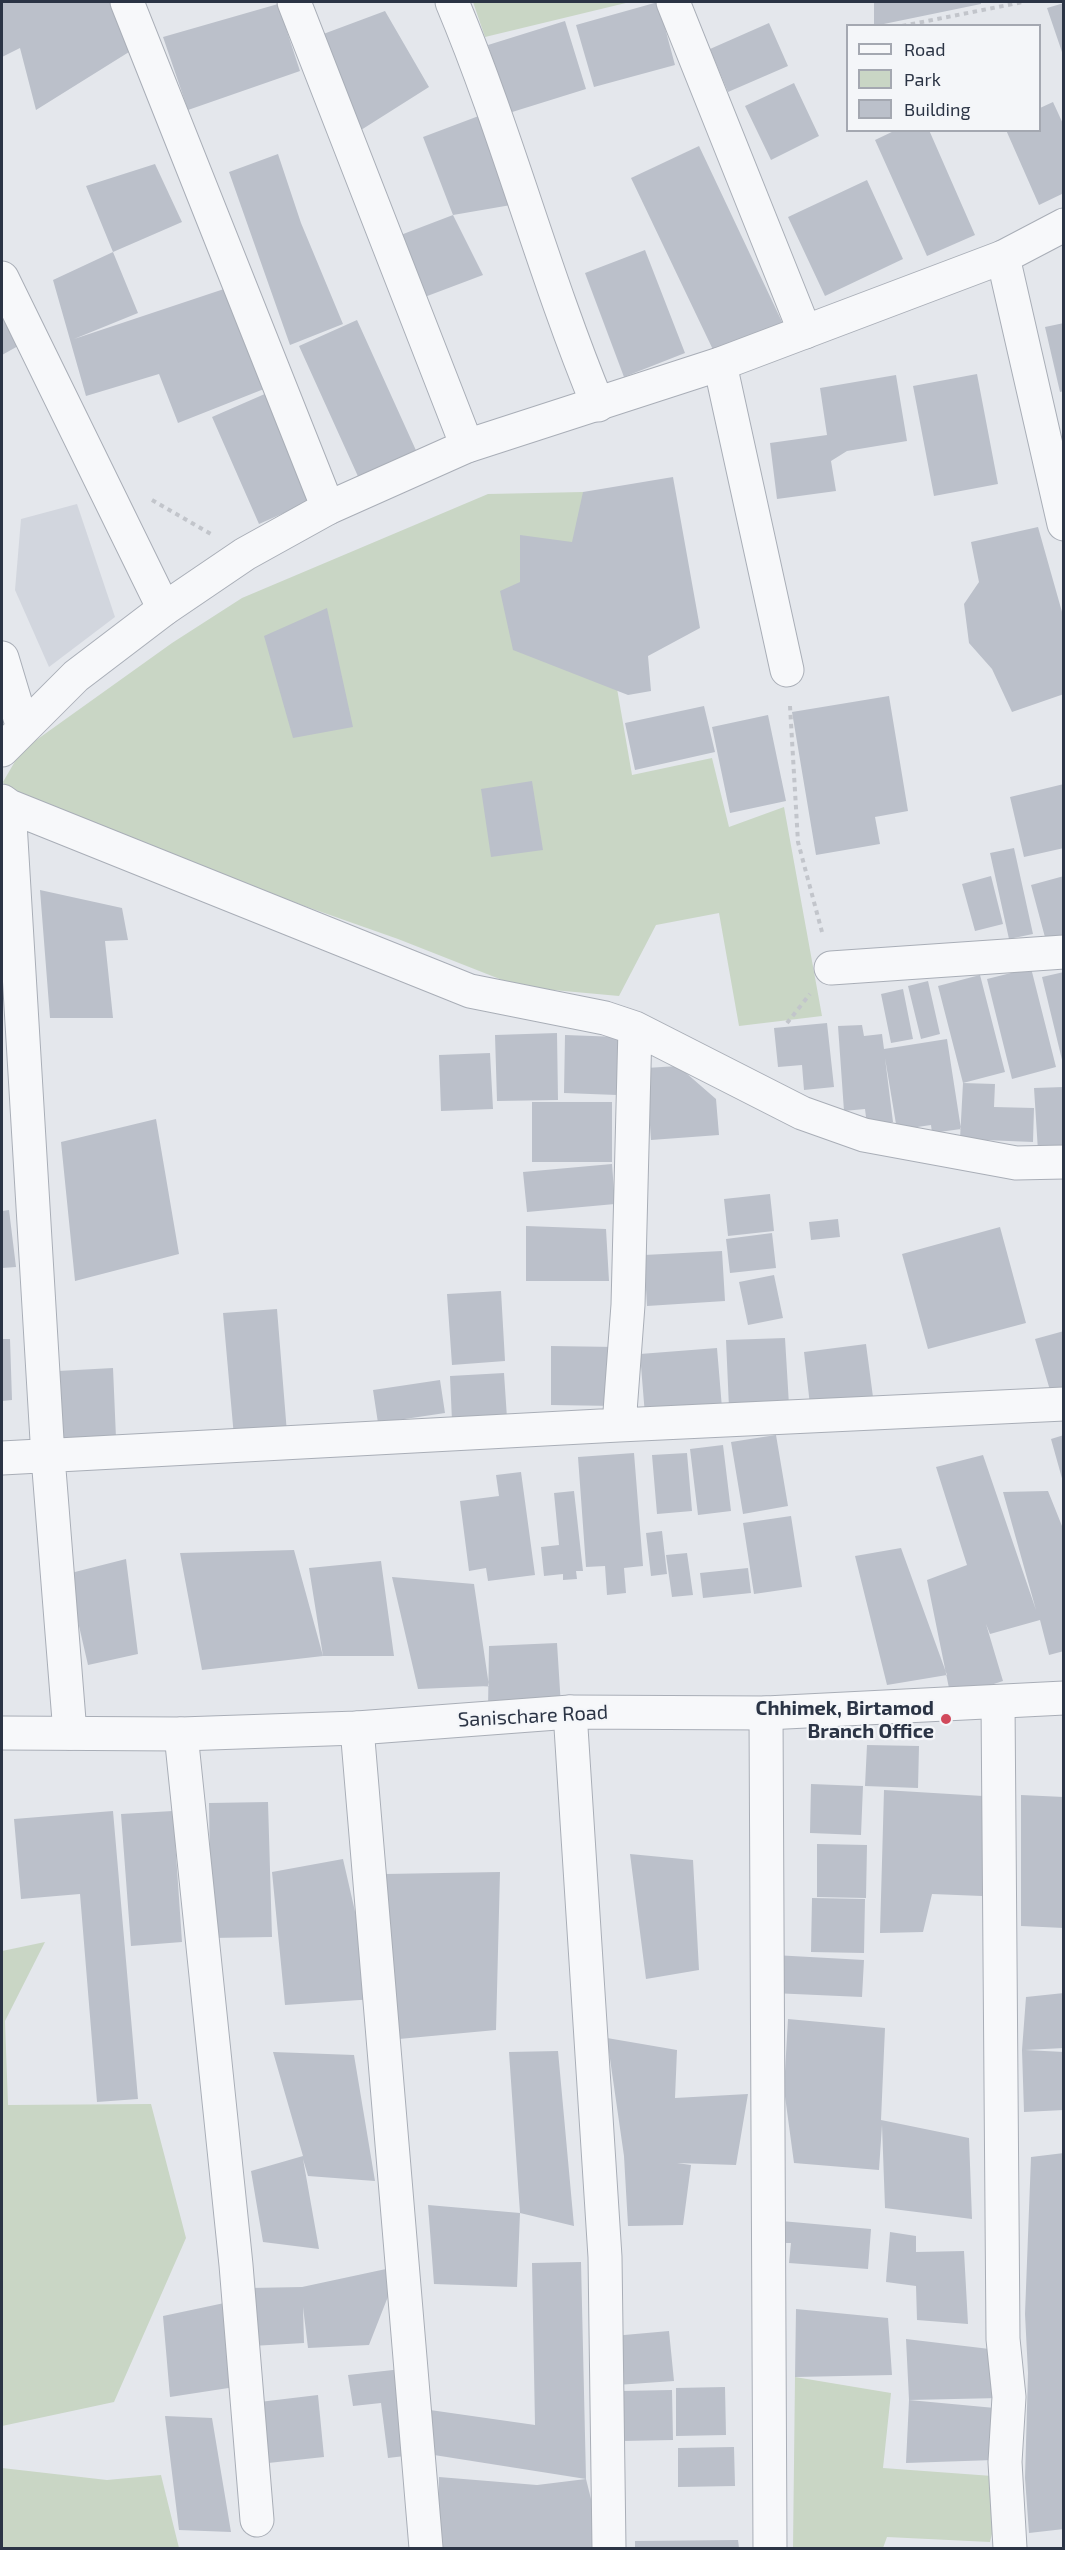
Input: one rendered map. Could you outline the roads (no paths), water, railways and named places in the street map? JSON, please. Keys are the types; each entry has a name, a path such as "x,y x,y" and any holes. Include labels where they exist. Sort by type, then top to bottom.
{"street":[{"path":"127,2 328,508"},
{"path":"294,2 467,446"},
{"path":"452,2 473,51 557,303 598,405"},
{"path":"673,2 804,332"},
{"path":"12,739 76,676 164,609 245,554 328,508 467,446 720,364 1004,257 1064,225"},
{"path":"1004,257 1064,524"},
{"path":"2,278 164,609"},
{"path":"720,364 787,670"},
{"path":"2,658 12,739"},
{"path":"70,1733 48,1456 5,803 470,991 605,1018 635,1028 802,1113 864,1135 1016,1163 1064,1162"},
{"path":"831,968 1064,952"},
{"path":"619,1425 628,1305 635,1028"},
{"path":"2,1458 1064,1404"},
{"name":"Sanischare Road","path":"2,1734 181,1734 357,1728 570,1712 765,1713 1064,1698"},
{"path":"998,1702 1003,2338 1009,2397 1005,2462 1010,2548"},
{"path":"570,1712 605,2258 609,2548"},
{"path":"765,1713 770,2548"},
{"path":"357,1728 426,2548"},
{"path":"181,1734 236,2265 257,2520"}],"place":[{"name":"Chhimek, Birtamod Branch Office","path":"946,1719"}]}
